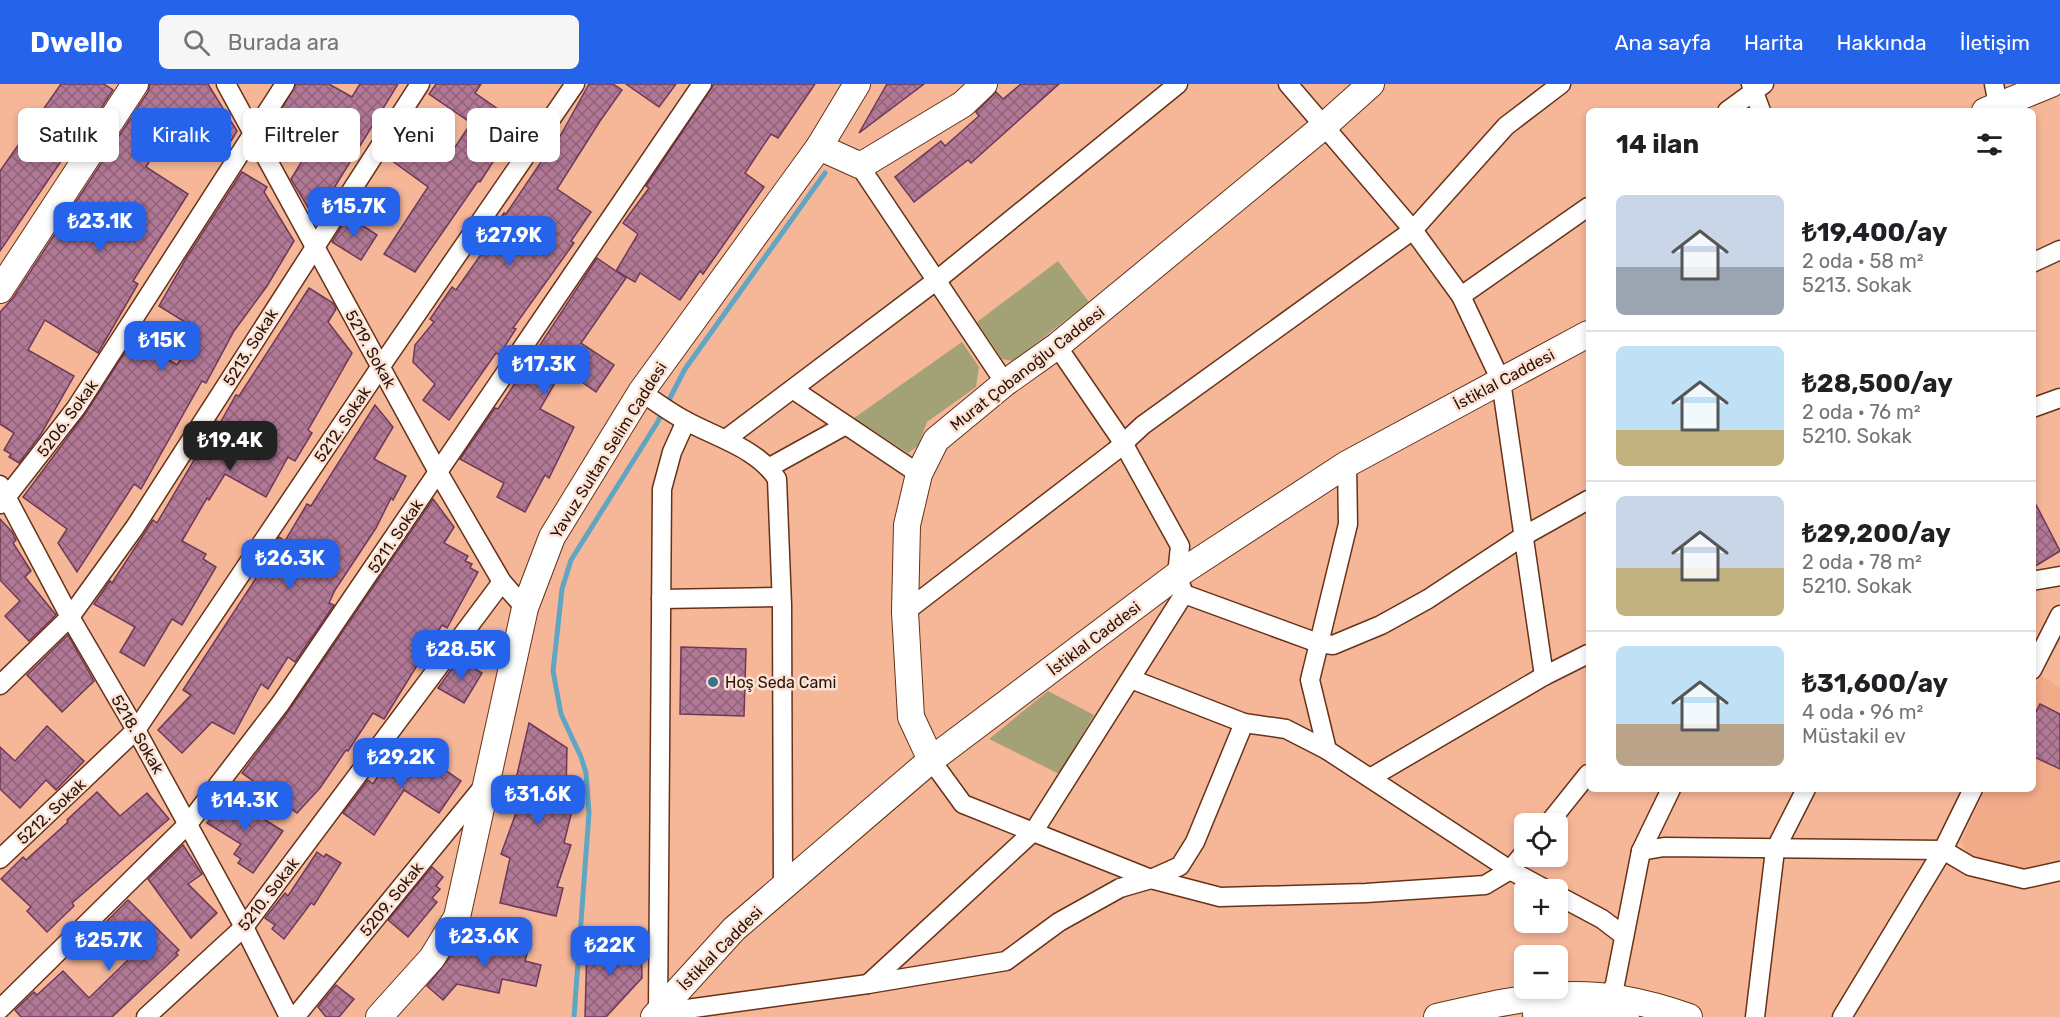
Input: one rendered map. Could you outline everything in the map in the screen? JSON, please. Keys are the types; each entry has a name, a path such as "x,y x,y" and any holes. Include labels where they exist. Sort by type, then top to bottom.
{"street":[{"path":"0,290 135,84"},
{"name":"5219. Sokak","path":"226,84 243,116"},
{"name":"5206. Sokak","path":"269,108 285,84"},
{"name":"5213. Sokak","path":"0,685 70,617 147,508 420,84"},
{"name":"5212. Sokak","path":"0,859 136,730 381,366 575,84"},
{"name":"5211. Sokak","path":"0,1009 188,824 280,704 702,84"},
{"name":"Yavuz Sultan Selim Caddesi","path":"379,1017 432,958 457,917 525,608 552,537 819,147 857,84"},
{"path":"859,165 963,104 984,84"},
{"path":"726,440 937,280 1178,84"},
{"path":"1288,84 1413,231 1461,297 1501,381 1544,676"},
{"name":"Murat Çobanoğlu Caddesi","path":"932,760 911,717 906,612 907,525 919,474 936,440 1005,383 1057,346 1324,126 1371,84"},
{"path":"906,612 1115,451 1122,441 1413,231 1506,126 1561,84"},
{"path":"1993,100 2051,84"},
{"path":"1731,108 1756,87 1760,108"},
{"name":"5206. Sokak","path":"2,496 76,408 243,147"},
{"path":"819,147 859,165 1005,383"},
{"name":"5219. Sokak","path":"268,162 438,472 502,582 525,608"},
{"path":"1461,297 1586,208"},
{"path":"2036,261 2060,250"},
{"name":"İstiklal Caddesi","path":"656,1015 734,929 932,760 1347,464 1586,335"},
{"path":"868,984 1034,831 1131,679 1180,585 1180,546 1122,441 1057,346"},
{"path":"794,390 844,426 919,474"},
{"path":"648,397 680,418 726,440 770,468 777,479 781,597 783,887"},
{"path":"2036,407 2060,398"},
{"path":"680,418 662,489 656,1015 1006,961 1059,922 1120,888 1152,879 1180,866 1196,842 1244,723"},
{"path":"770,468 844,426"},
{"path":"1327,750 1310,680 1348,524 1347,464"},
{"name":"5218. Sokak","path":"2,496 188,824 244,927 289,1017"},
{"path":"1180,585 1318,643 1333,645 1381,625 1428,599 1522,537 1586,501"},
{"path":"2036,580 2060,576"},
{"name":"5210. Sokak","path":"146,1017 244,927 502,582"},
{"path":"661,599 781,597"},
{"path":"2036,662 2060,615"},
{"path":"1370,778 1544,676 1586,655"},
{"path":"1131,679 1244,723 1286,729 1327,750 1527,879"},
{"path":"932,760 963,804 1152,879 1220,897 1366,893 1485,885 1510,870 1514,865"},
{"path":"1557,813 1586,776"},
{"name":"5209. Sokak","path":"295,1017 488,781"},
{"path":"1614,1011 1615,984 1623,934 1641,851 1670,792"},
{"path":"1755,1017 1775,850 1804,792"},
{"path":"1842,1017 1943,850 1972,792"},
{"path":"1641,851 1664,847 1775,850 1943,850 1970,866 2024,879 2060,871"},
{"path":"1568,901 1602,919 1623,934"},
{"path":"1437,1017 1530,998 1572,993 1614,1011"},
{"path":"1520,1017 1562,1010 1614,1011 1635,999 1689,1017"}],"shaded area":[{"path":"1058,261 1089,302 1013,361 1002,359 977,322"},
{"path":"962,342 979,367 976,387 927,422 918,446 908,453 854,418"},
{"path":"2041,675 2060,688 2060,864 2019,871 1970,858 1961,842 1985,792 2036,792 2036,686"},
{"path":"1048,691 1094,715 1059,774 989,739"}],"building":[{"path":"61,84 104,84 113,90 101,108 44,108"},
{"path":"150,84 208,84 223,108 138,108 148,92"},
{"path":"296,84 329,84 352,97 360,84 398,84 383,108 372,108 372,126 360,146 360,108 282,108"},
{"path":"436,84 481,84 475,93 497,108 467,108 467,120 455,112 455,108 449,108 429,94"},
{"path":"589,84 613,84 622,90 557,189 591,212 571,241 574,243 513,328 516,329 499,355 496,353 449,420 423,400 435,384 413,362 415,345 434,322 430,319 452,287 456,290 492,239 488,237 541,162 560,162 560,136"},
{"path":"626,84 676,84 659,107"},
{"path":"714,84 815,84 778,138 771,134 745,173 764,187 703,274 700,271 680,300 640,273 635,282 616,271 638,234 623,223 649,188 646,186"},
{"path":"887,84 924,84 859,133"},
{"path":"1021,84 1059,84 971,163 968,160 914,202 895,177 941,141 945,146 979,116 976,112 996,92 1003,99"},
{"path":"131,118 131,162 149,162 146,167 188,194 133,281 138,284 98,353 45,320 28,350 74,376 41,434 19,463 9,457 11,454 4,450 14,433 0,424 0,312 13,298 102,162 119,162 119,136"},
{"path":"231,121 237,131 231,141"},
{"path":"467,129 467,162 493,162 415,272 384,254 428,187 394,162 455,162 455,147"},
{"path":"18,145 18,162 60,162 0,251 0,171"},
{"path":"302,162 350,162 315,219 291,179"},
{"path":"242,172 267,187 264,192 294,241 267,286 234,331 206,383 202,381 141,489 134,484 77,572 58,543 67,529 23,497 85,414 134,338 177,365 198,330 159,306 187,257"},
{"path":"348,216 377,235 361,260 332,242"},
{"path":"597,258 626,278 581,343 614,365 596,392 563,369 540,409 574,427 549,478 545,475 525,512 497,497 504,483 460,459 495,408 498,409"},
{"path":"309,288 333,303 336,309 328,322 352,353 308,430 312,433 295,461 288,457 266,497 225,474 209,500 207,498 182,541 206,554 203,559 216,567 182,625 172,619 144,666 120,652 135,627 94,604 110,581 112,583 153,520 157,523 217,421 220,423 236,395 239,396"},
{"path":"375,405 393,427 374,459 406,476 393,500 391,498 376,528 335,590 329,603 334,605 295,662 288,657 268,689 261,684 234,734 212,722 182,753 158,730 191,695 183,690 258,575 255,573 279,537 285,541 307,504 311,506"},
{"path":"433,499 454,527 444,543 468,556 465,561 472,564 470,568 478,572 447,628 442,625 384,719 373,713 320,788 297,813 242,773 285,716"},
{"path":"2036,505 2060,551 2036,566"},
{"path":"0,519 12,532 16,540 13,543 31,571 25,577 56,615 29,641 5,616 20,601 0,580"},
{"path":"68,635 94,681 62,712 27,675"},
{"name":"Hoş Seda Cami","path":"681,647 746,649 744,716 680,714"},
{"path":"459,659 482,673 464,703 438,688"},
{"path":"2040,704 2060,714 2060,769 2036,758 2036,712"},
{"path":"529,723 567,748 566,791 576,794 564,843 571,845 557,887 563,888 556,916 500,903 510,858 501,854 516,813 504,810 512,778 516,779"},
{"path":"47,726 84,761 56,790 46,780 20,808 0,789 0,747 15,761"},
{"path":"396,748 408,756 411,752 427,762 429,759 461,781 439,813 404,790 374,835 343,813 368,780 373,784"},
{"path":"97,792 120,816 147,793 169,819 72,903 74,906 47,932 27,911 31,907 1,879 23,857 26,860 68,822 67,820"},
{"path":"225,795 283,831 253,873 238,863 241,859 234,854 241,844 207,823"},
{"path":"183,845 202,874 188,884 217,913 191,938 148,879"},
{"path":"317,852 324,857 326,854 341,863 314,905 311,903 284,939 272,929 275,925 265,918 285,893 288,896"},
{"path":"432,867 443,877 436,886 440,889 432,898 437,902 408,937 388,920"},
{"path":"128,900 179,950 176,953 178,955 112,1017 21,1017 15,1010 34,992 37,995 63,971 89,998 129,959 129,955 101,927"},
{"path":"466,937 528,950 525,961 541,965 536,986 502,979 499,993 457,984 443,1000 427,986"},
{"path":"587,946 641,947 642,978 606,1017 585,1017"},
{"path":"336,985 354,999 339,1017 326,1017 318,1007"}],"waterway":[{"path":"574,1017 589,813 586,773 561,714 553,671 562,589 571,560 657,423 685,369 825,173"}],"place":[{"name":"Hoş Seda Cami","path":"713,682"}]}
